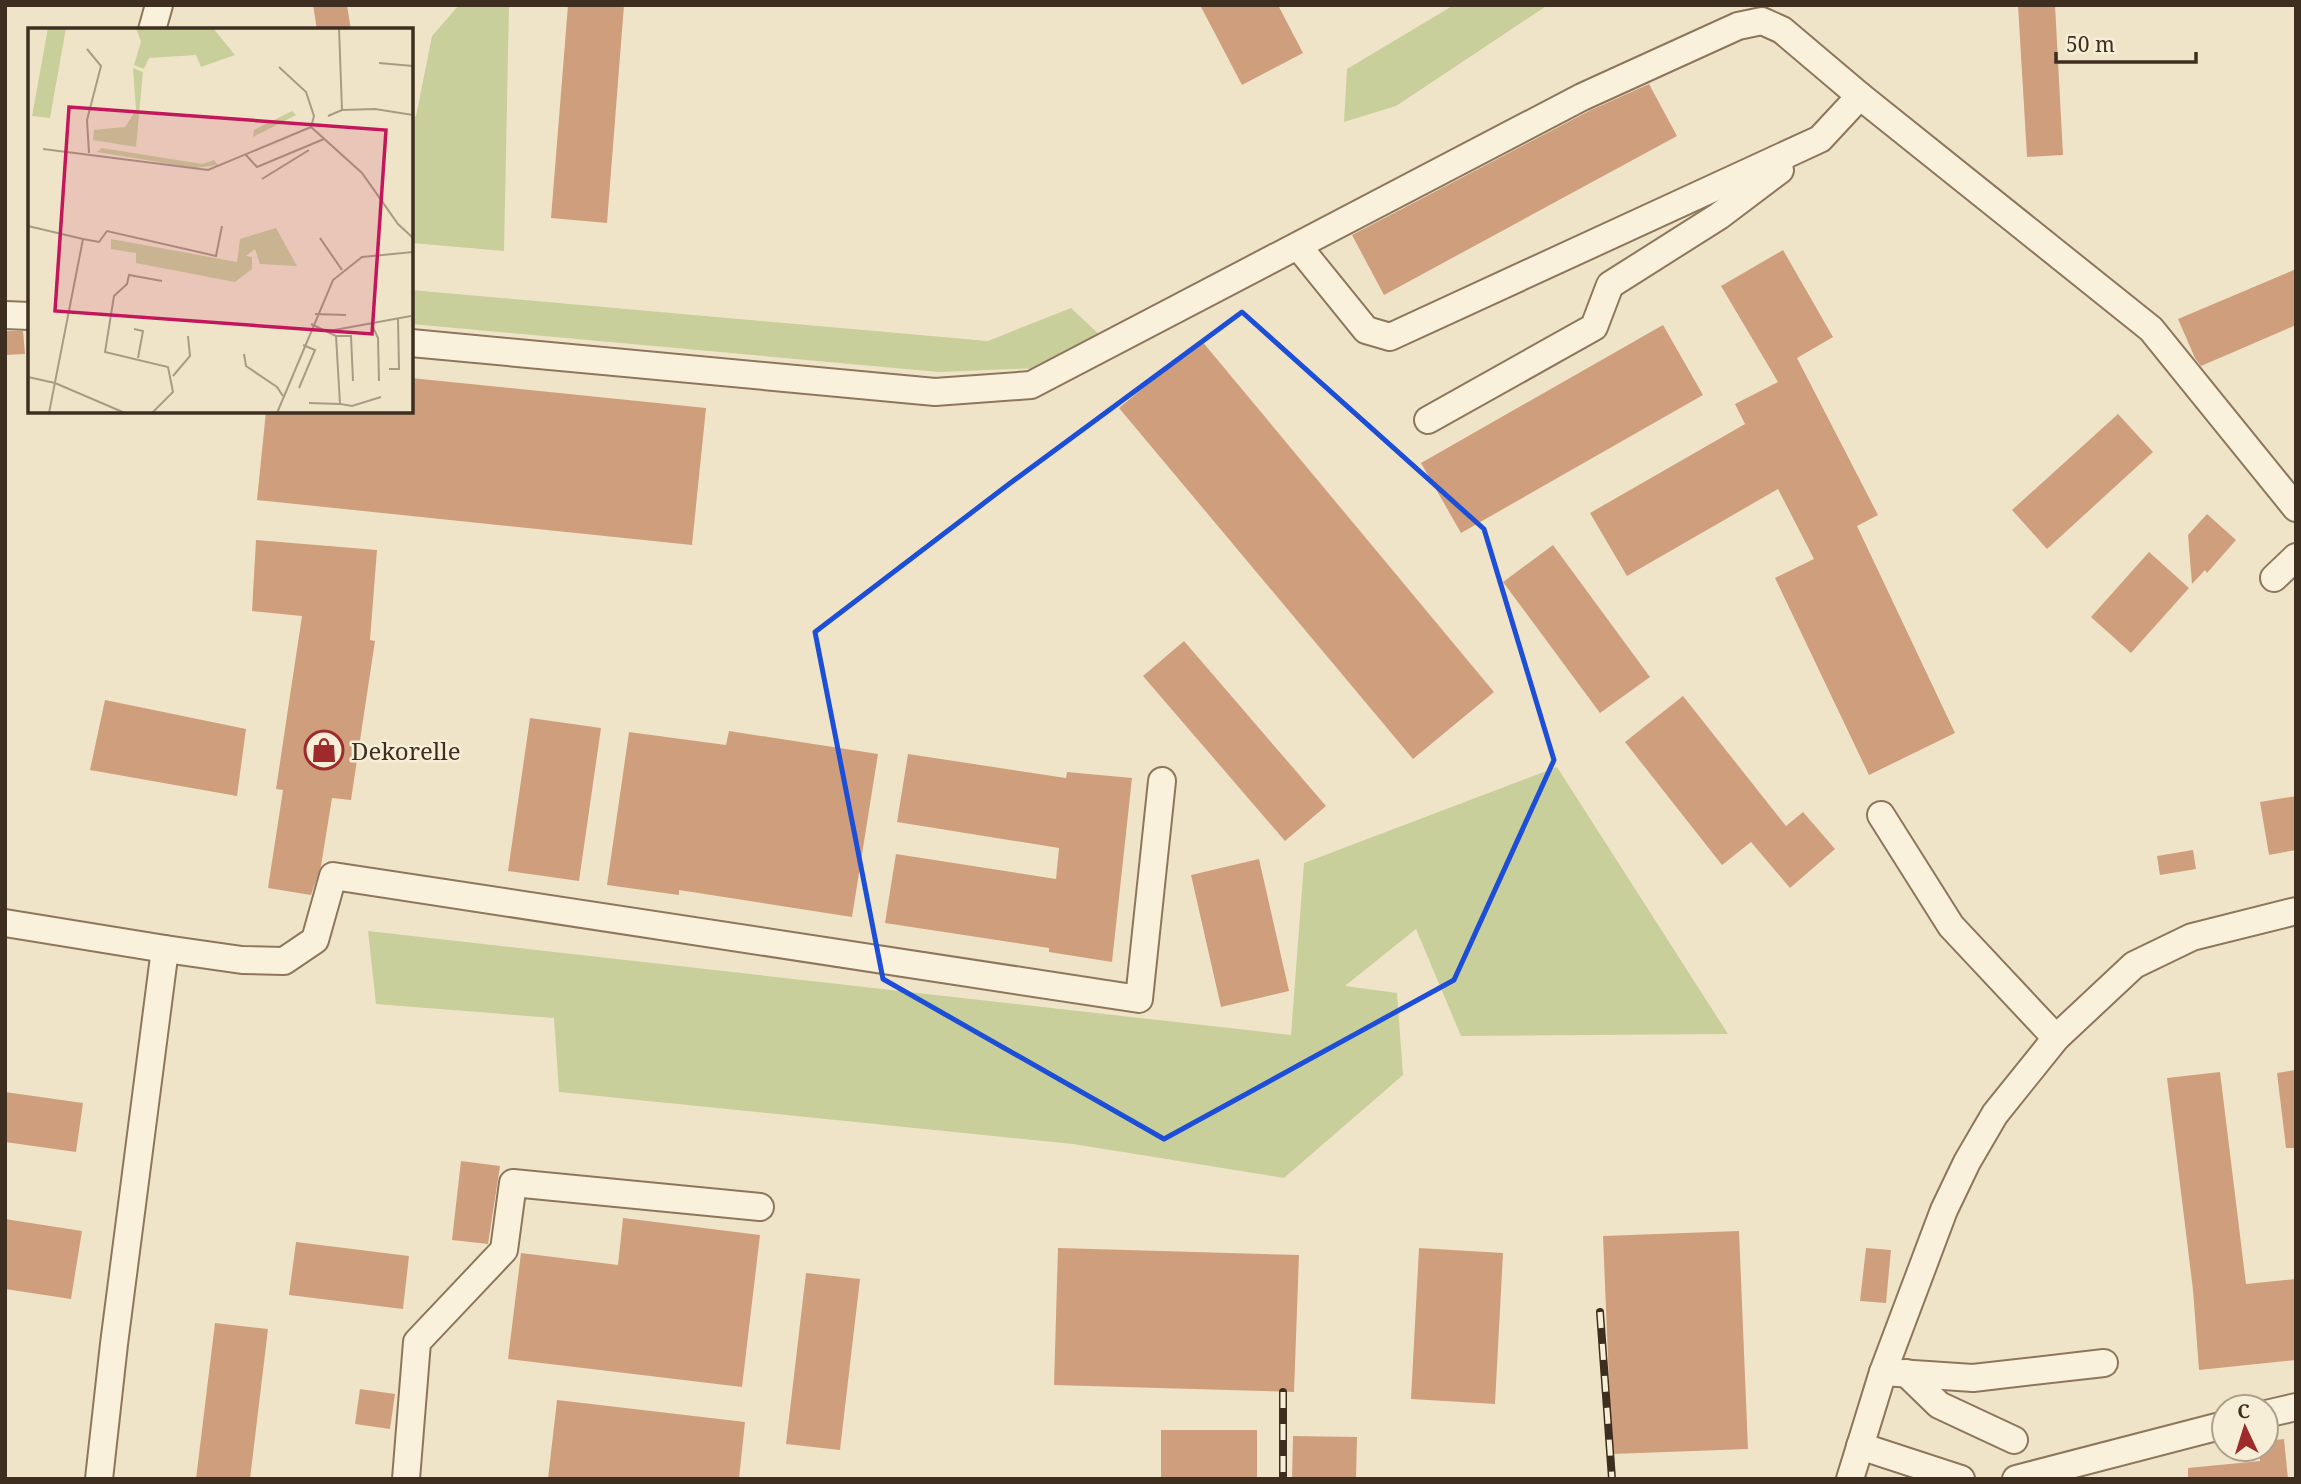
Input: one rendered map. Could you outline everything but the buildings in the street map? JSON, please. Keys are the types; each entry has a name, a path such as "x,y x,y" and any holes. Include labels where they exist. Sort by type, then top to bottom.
{"street":[{"path":"153,28 159,5"},
{"path":"413,343 935,392 1031,385 1582,97 1762,13 1860,96 2151,329 2296,508"},
{"path":"1428,420 1594,327 1610,285 1719,216 1820,139 1860,96"},
{"path":"1298,246 1366,330 1390,337 1820,139"},
{"path":"5,316 28,316"},
{"path":"2274,578 2296,557"},
{"path":"5,923 242,960 284,961 315,940 332,876 1139,999 1163,781"},
{"path":"1881,815 1951,926 2056,1038"},
{"path":"1850,1479 1860,1446 1895,1372 1944,1210 1967,1162 1995,1114 2056,1038 2134,965 2192,937 2296,911"},
{"path":"99,1479 165,949"},
{"path":"406,1479 417,1342 504,1250 513,1183 760,1207"},
{"path":"1895,1372 1973,1378 2104,1363"},
{"path":"1895,1372 1939,1405 2014,1440"},
{"path":"2016,1479 2210,1429"},
{"path":"1860,1446 1961,1479"}],"highlighted area":[{"path":"1242,312 1484,529 1554,760 1454,980 1164,1139 883,979 815,632"}],"green space":[{"path":"459,5 509,5 504,251 413,243 413,117 416,116 432,36"},
{"path":"1454,5 1548,5 1396,106 1344,122 1347,69"},
{"path":"413,290 988,341 1071,308 1103,338 1039,368 939,372 413,324"},
{"path":"1557,767 1728,1034 1461,1036 1416,929 1345,986 1397,993 1403,1075 1284,1178 1073,1144 559,1092 554,1018 376,1004 368,931 1291,1035 1304,863"}],"railway":[{"path":"1600,1312 1612,1479"},
{"path":"1283,1392 1283,1479"}],"place":[{"name":"Dekorelle","path":"324,750"}]}
